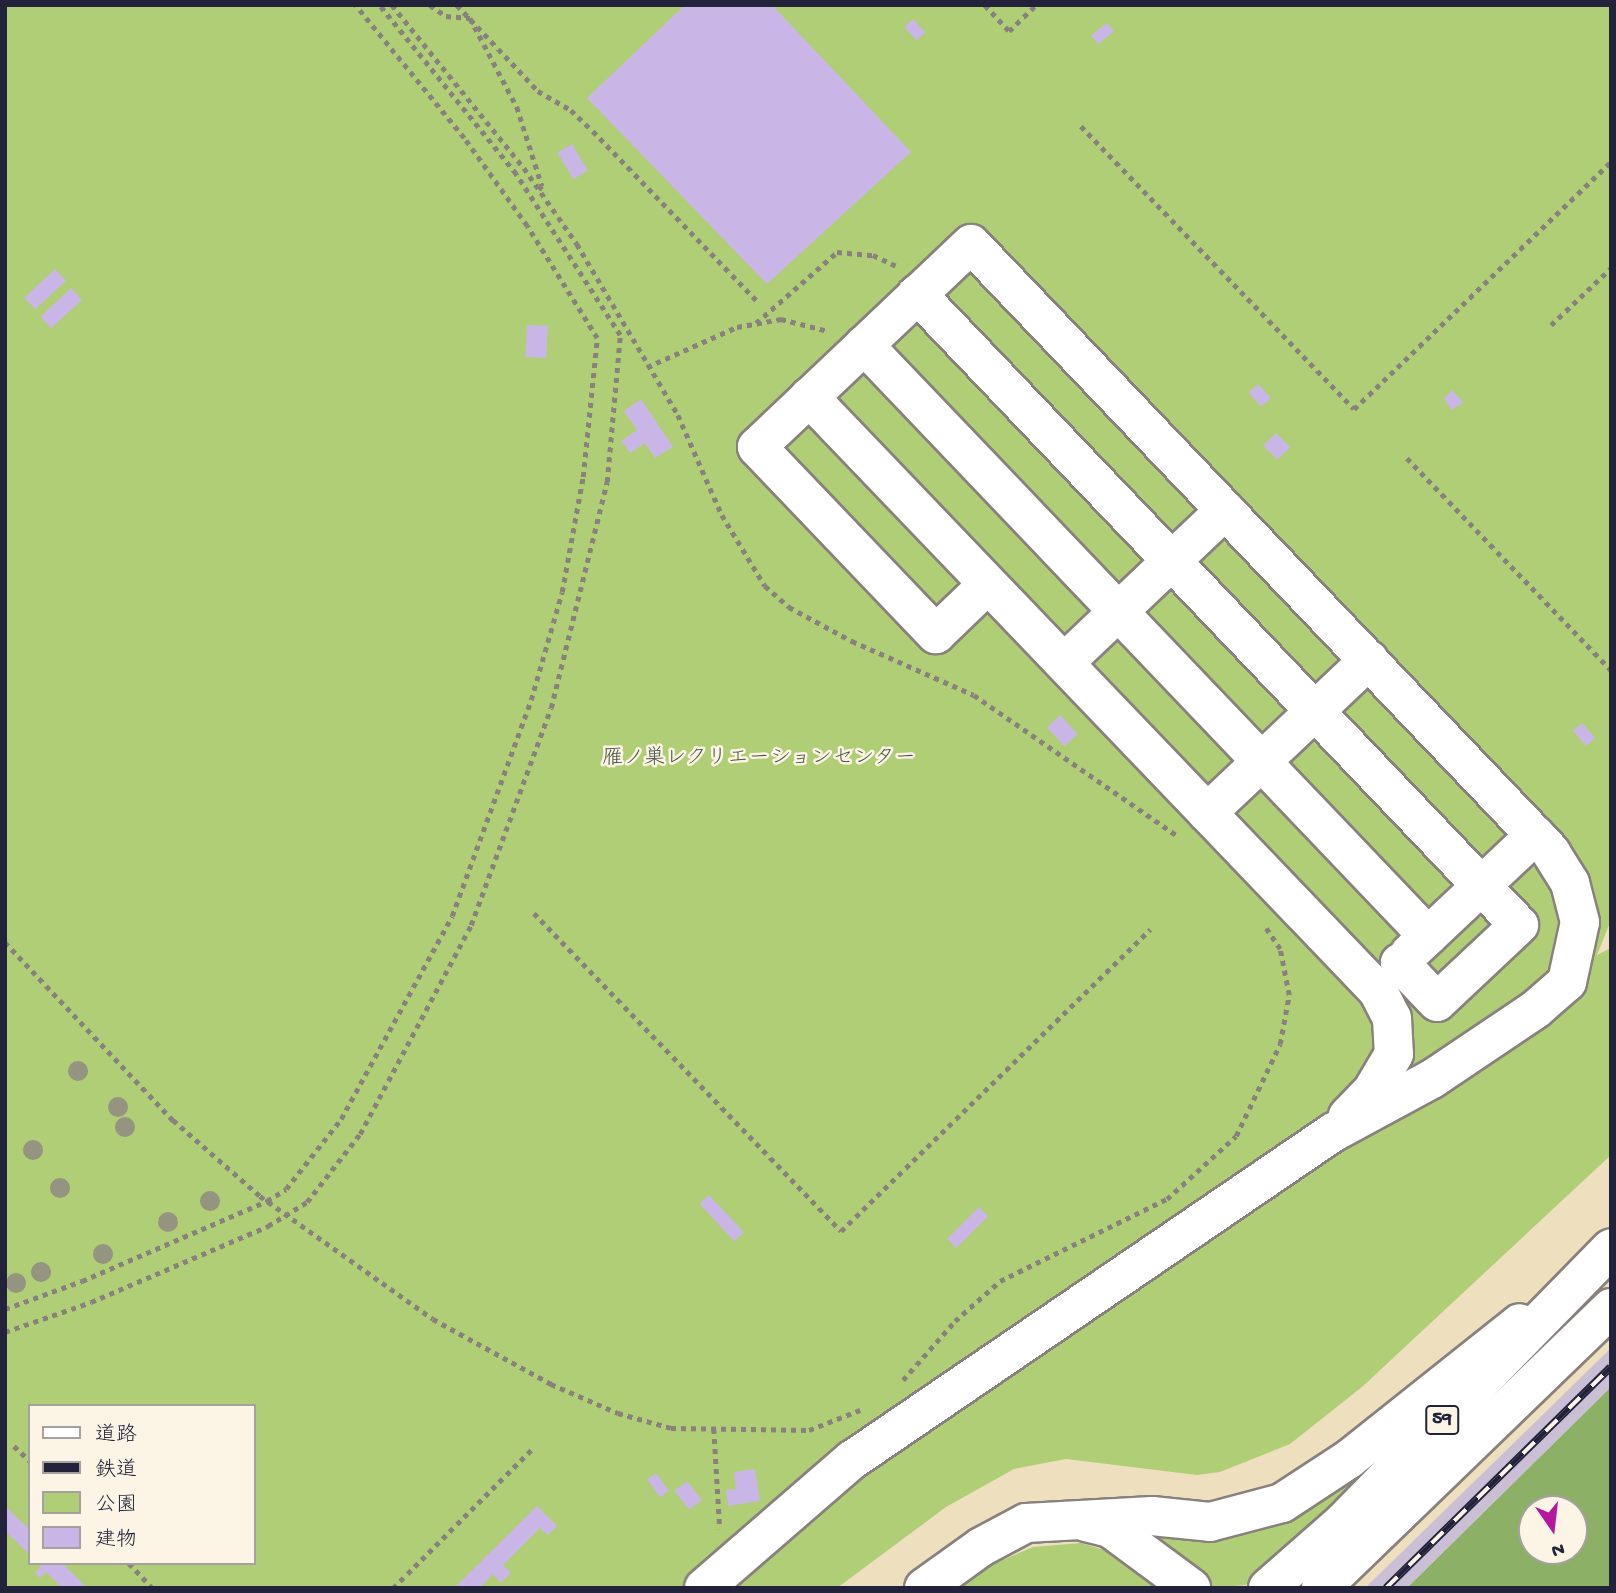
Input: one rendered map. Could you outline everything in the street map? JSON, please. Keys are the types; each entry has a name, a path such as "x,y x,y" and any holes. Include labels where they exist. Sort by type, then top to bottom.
{"street":[{"path":"704,1588 852,1460 1332,1133 1432,1079 1536,1009 1567,982 1580,922 1570,883 1535,835 971,244 911,282 851,340 809,397 757,447 936,634 988,584"},
{"path":"809,397 1063,663 1197,829 1387,975 1437,1002 1519,925 911,282"},
{"path":"851,340 1118,612 1428,936"},
{"path":"1063,663 1225,510"},
{"path":"1197,829 1261,762 1368,660"},
{"path":"1387,975 1535,835"},
{"path":"1332,1133 1372,1091 1394,1054 1387,975"},
{"name":"59","path":"1268,1588 1343,1522 1611,1248"},
{"path":"924,1588 1017,1527 1049,1519 1152,1516 1210,1522 1282,1503 1349,1459 1580,1277"},
{"name":"59","path":"1321,1588 1611,1308"},
{"path":"1078,1519 1110,1528 1170,1567 1191,1588"}],"path":[{"path":"5,1309 82,1281 267,1201 286,1189 341,1119 452,916 531,700 562,592 594,396 597,338 550,261 464,138 355,5"},
{"path":"5,1332 91,1302 268,1226 307,1202 360,1134 471,925 509,828 551,708 582,596 607,482 620,335 516,174 379,5"},
{"path":"392,5 539,190 606,291 647,367 678,415 746,561 789,607 974,695 1197,829"},
{"path":"430,5 446,16 470,19"},
{"path":"457,5 538,91 571,110 593,131 757,301"},
{"path":"985,5 1009,31 1036,5"},
{"path":"470,19 517,107 542,186 539,190"},
{"path":"1081,125 1353,409 1611,162"},
{"path":"756,324 837,252 873,255 911,282"},
{"path":"1551,325 1611,268"},
{"path":"647,367 703,339 756,324 801,322 851,340"},
{"path":"1407,458 1611,670"},
{"path":"534,913 841,1231 1150,929"},
{"path":"894,1390 955,1321 1000,1281 1167,1199 1236,1136 1262,1088 1280,1044 1289,995 1280,949 1258,917"},
{"path":"5,942 173,1120 267,1201 433,1319 551,1384 618,1413 671,1428 809,1430 873,1405"},
{"path":"713,1429 719,1537"},
{"path":"14,1446 28,1459"},
{"path":"393,1588 533,1448"},
{"path":"131,1565 152,1588"}],"shaded area":[{"path":"1611,1348 1611,1387 1407,1588 1365,1588"}],"green space":[{"name":"雁ノ巣レクリエーションセンター","path":"5,5 1611,5 1611,920 1597,955 1611,948 1611,1155 1362,1387 1290,1444 1220,1472 1197,1475 1066,1459 1014,1469 946,1507 837,1588 5,1588"},
{"path":"1611,1387 1611,1588 1407,1588"},
{"path":"1391,1453 1246,1585 1212,1588 1150,1537 1154,1529"},
{"path":"1081,1543 1121,1555 1172,1588 957,1588 993,1564 1033,1547"}],"building":[{"path":"685,5 772,5 911,152 767,284 587,98"},
{"path":"913,19 925,32 916,40 904,27"},
{"path":"1107,23 1114,32 1098,44 1091,35"},
{"path":"572,144 588,171 573,179 557,153"},
{"path":"55,269 66,281 35,309 24,298"},
{"path":"71,288 82,300 51,328 40,317"},
{"path":"527,325 548,326 546,358 525,357"},
{"path":"1258,384 1271,398 1261,407 1248,393"},
{"path":"1453,390 1463,403 1451,410 1444,398"},
{"path":"641,399 673,447 655,458 645,443 630,453 621,441 637,430 624,411"},
{"path":"1276,433 1290,447 1277,460 1263,446"},
{"path":"1060,715 1078,734 1065,746 1047,727"},
{"path":"1582,723 1595,738 1586,746 1573,731"},
{"path":"709,1195 744,1232 734,1241 699,1204"},
{"path":"979,1207 988,1216 956,1248 947,1239"},
{"path":"755,1469 760,1501 728,1506 726,1490 736,1489 734,1472"},
{"path":"656,1473 669,1491 660,1497 647,1479"},
{"path":"687,1481 702,1500 689,1510 674,1491"},
{"path":"5,1506 28,1528 28,1553 5,1531"},
{"path":"537,1506 557,1526 548,1535 540,1528 503,1565 511,1573 501,1583 493,1574 480,1588 454,1588"},
{"path":"64,1565 87,1588 62,1588 46,1572 40,1578 35,1573 41,1566"}],"railway":[{"path":"1386,1588 1611,1367"}]}
